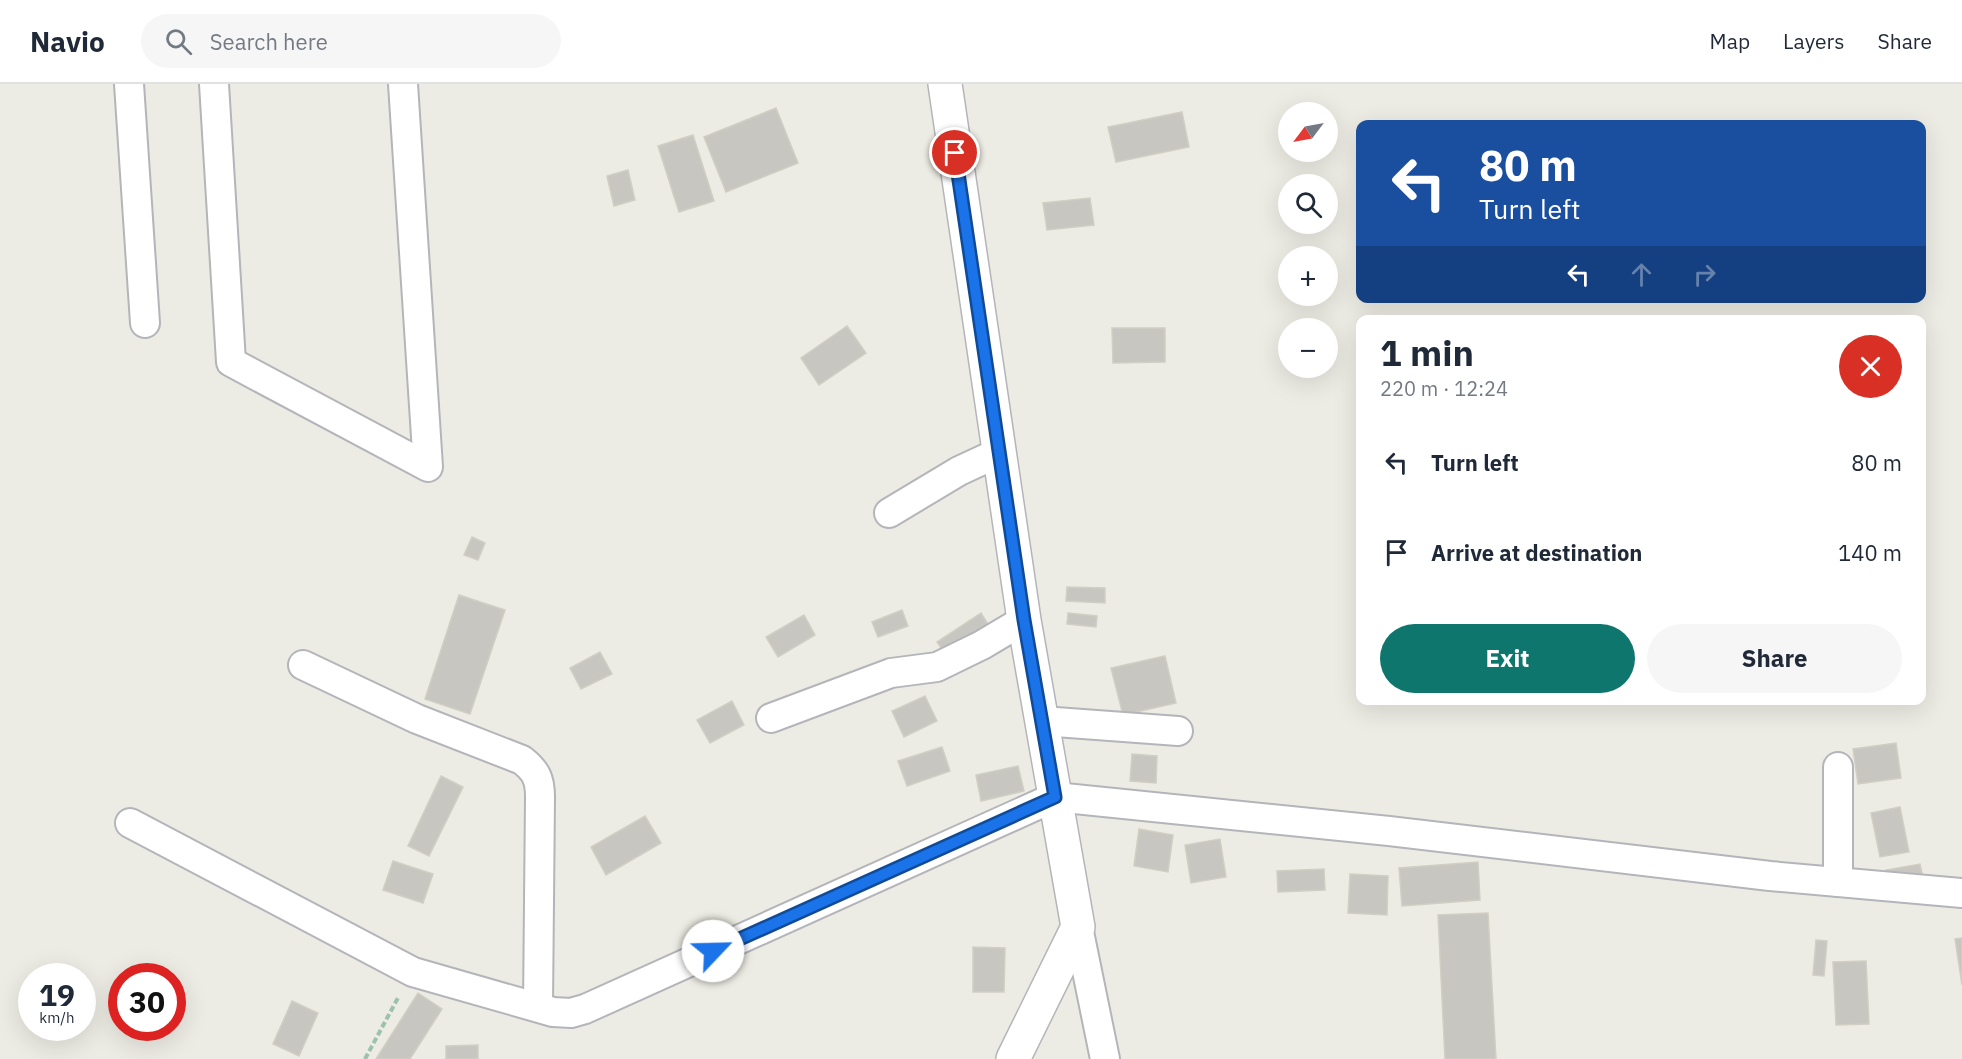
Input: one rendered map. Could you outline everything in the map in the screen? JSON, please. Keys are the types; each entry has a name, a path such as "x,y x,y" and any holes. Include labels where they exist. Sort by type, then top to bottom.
{"street":[{"path":"129,84 145,323"},
{"path":"214,84 231,362 428,467 403,84"},
{"path":"945,84 1024,620 1078,927 1105,1059"},
{"path":"890,513 959,471 1000,452"},
{"path":"771,718 891,674 938,667 1024,620"},
{"path":"303,665 417,719 522,760 534,769 540,782 538,1006"},
{"path":"1042,721 1178,731"},
{"path":"1838,767 1838,882"},
{"path":"130,823 413,972 553,1012 571,1013 585,1009 1055,797 1389,831 1770,876 1962,892"},
{"path":"1013,1059 1078,927"}],"path":[{"path":"366,1059 413,972"}],"building":[{"path":"776,108 798,163 726,192 704,137"},
{"path":"1182,112 1189,147 1116,162 1108,127"},
{"path":"693,135 714,201 679,212 658,146"},
{"path":"628,170 635,200 614,206 607,176"},
{"path":"1090,198 1094,225 1047,230 1043,203"},
{"path":"847,326 866,353 819,385 801,358"},
{"path":"1112,328 1165,328 1165,362 1113,363"},
{"path":"472,537 485,543 478,560 464,555"},
{"path":"1067,587 1105,588 1105,603 1066,601"},
{"path":"459,595 505,610 470,714 425,699"},
{"path":"902,610 908,626 878,637 872,622"},
{"path":"981,613 989,626 946,655 937,642"},
{"path":"1068,613 1097,616 1096,627 1067,624"},
{"path":"804,615 815,635 778,657 766,637"},
{"path":"600,652 612,674 581,689 570,668"},
{"path":"1165,656 1176,703 1123,715 1111,668"},
{"path":"925,696 937,721 904,737 892,711"},
{"path":"732,701 744,725 710,743 697,720"},
{"path":"1896,743 1901,778 1858,784 1853,749"},
{"path":"942,747 950,771 907,786 898,761"},
{"path":"1132,754 1157,756 1156,783 1130,781"},
{"path":"1018,766 1024,791 981,801 976,775"},
{"path":"441,776 463,787 429,856 408,846"},
{"path":"1900,807 1909,852 1880,857 1871,813"},
{"path":"645,816 661,843 606,875 591,847"},
{"path":"1139,829 1173,835 1168,872 1134,866"},
{"path":"1220,839 1226,877 1191,883 1185,845"},
{"path":"393,861 433,874 423,903 383,890"},
{"path":"1478,862 1480,900 1402,906 1399,868"},
{"path":"1920,864 1923,878 1888,885 1886,870"},
{"path":"1324,869 1325,890 1278,892 1277,871"},
{"path":"1350,874 1388,876 1387,915 1348,913"},
{"path":"1488,913 1496,1059 1445,1059 1438,915"},
{"path":"1962,938 1962,985 1955,939"},
{"path":"1816,940 1827,941 1824,976 1813,975"},
{"path":"973,947 1005,948 1004,992 973,992"},
{"path":"1866,961 1869,1024 1836,1025 1833,962"},
{"path":"418,993 442,1009 410,1059 376,1059"},
{"path":"292,1001 318,1013 299,1056 273,1044"},
{"path":"478,1045 478,1059 446,1059 446,1046"}],"route":[{"path":"713,951 1055,797 1024,620 955,153"}]}
